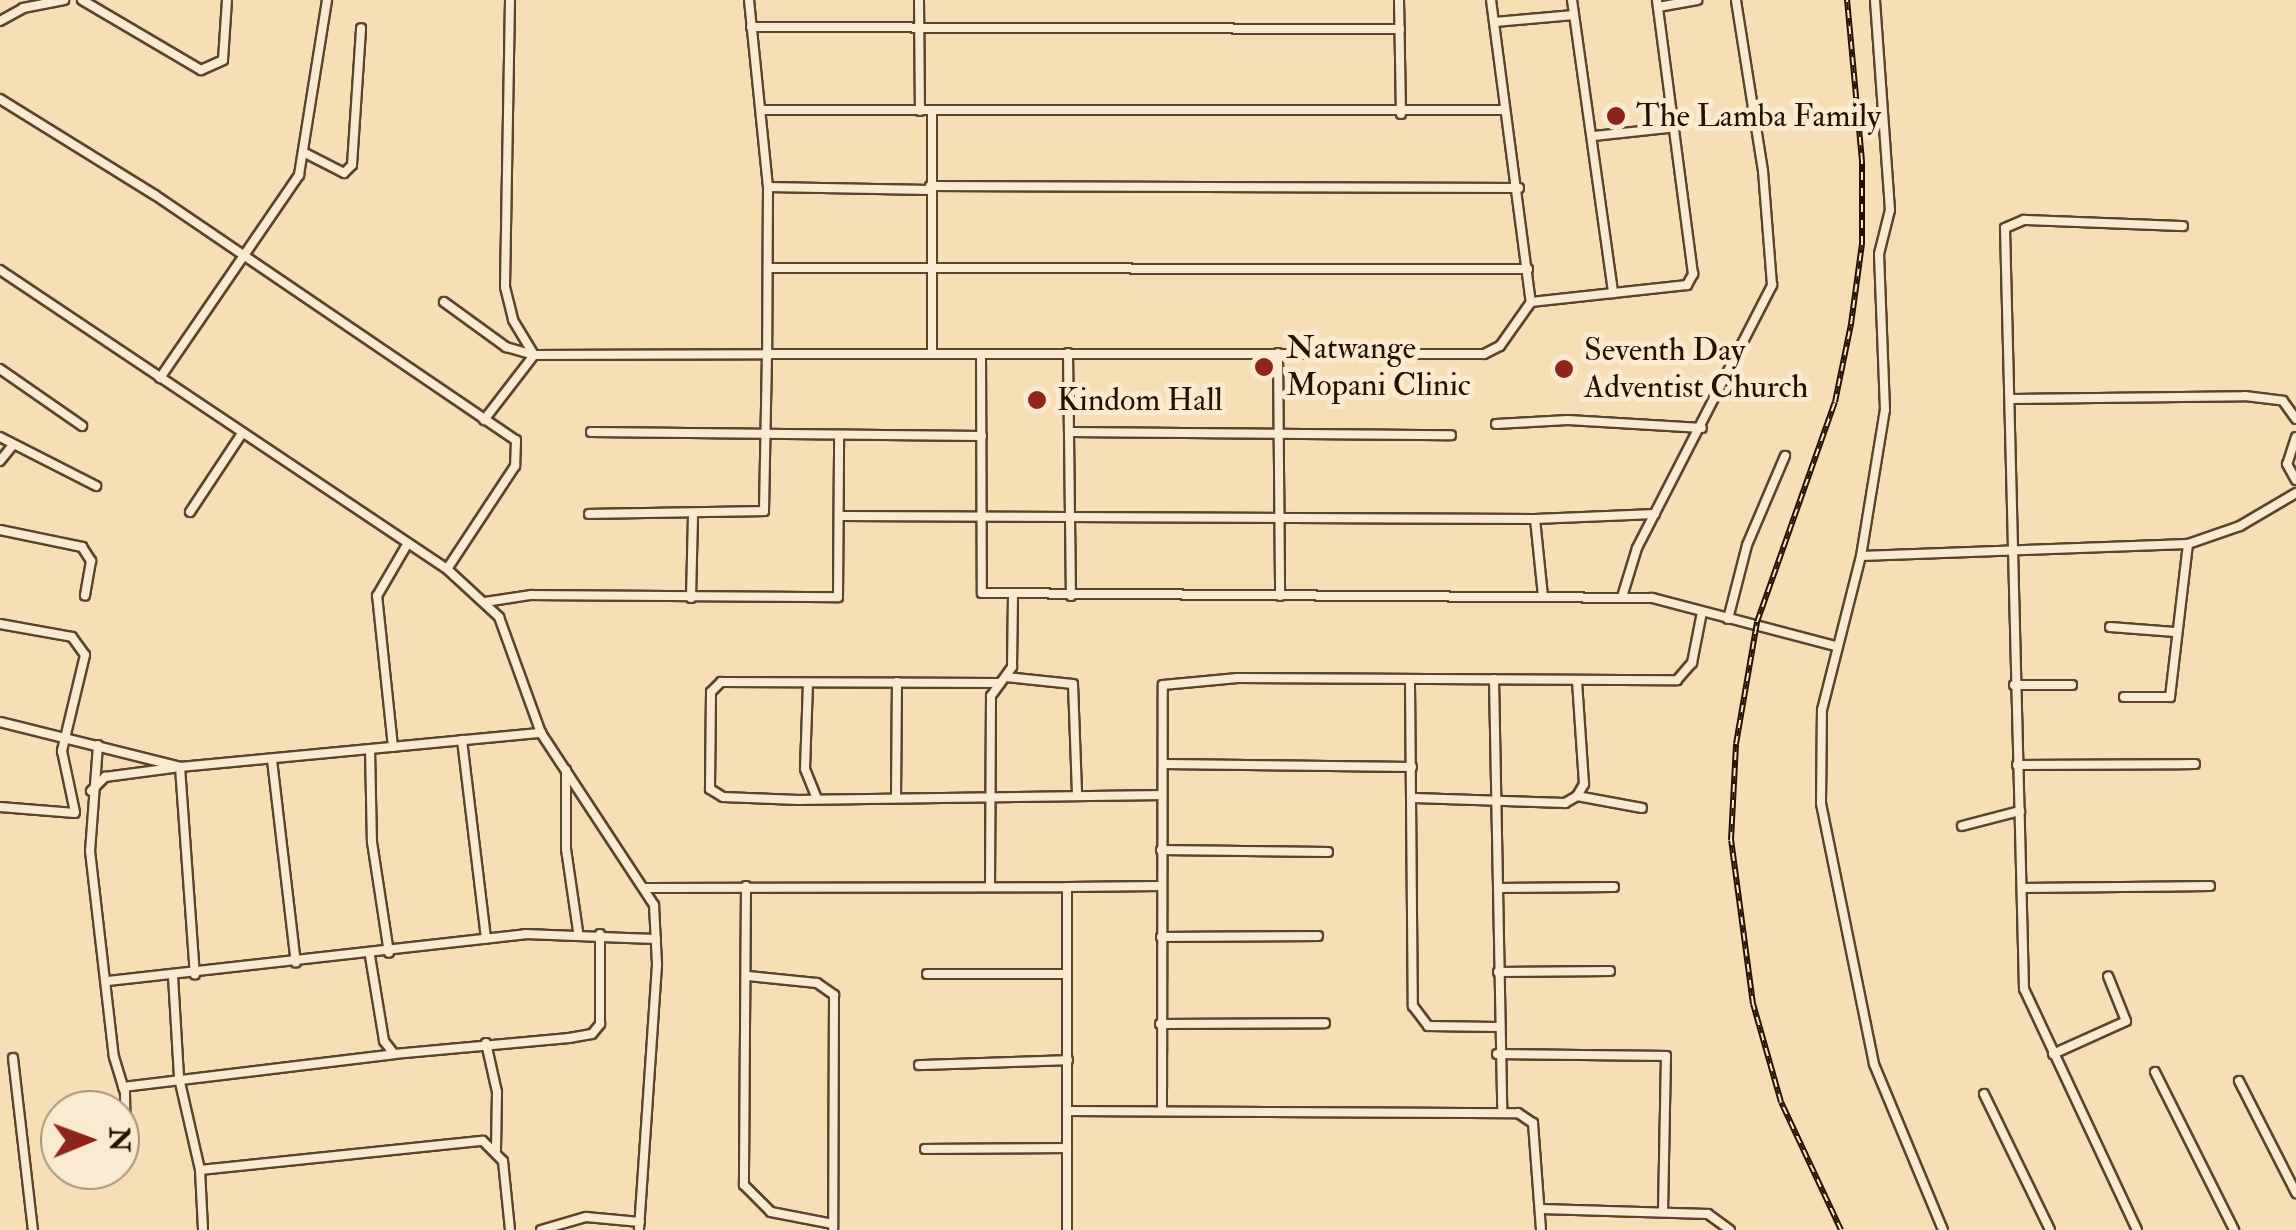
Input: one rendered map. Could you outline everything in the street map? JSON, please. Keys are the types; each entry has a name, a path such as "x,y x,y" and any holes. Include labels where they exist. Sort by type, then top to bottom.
{"street":[{"path":"0,21 23,8 64,0"},
{"path":"82,0 201,70 222,60 227,0"},
{"path":"160,378 289,194 305,154 327,0"},
{"path":"510,0 505,287 513,320 534,355"},
{"path":"589,514 693,517 764,511 768,188 749,0"},
{"path":"919,0 920,111"},
{"path":"1399,0 1401,114"},
{"path":"444,302 506,347 534,355 1484,354 1500,346 1531,302 1519,188 1491,0"},
{"path":"1572,0 1613,293"},
{"path":"1531,302 1692,281 1669,128 1657,4 1698,0"},
{"path":"1622,597 1655,514 1772,285 1764,171 1736,0"},
{"path":"1875,0 1890,210 1878,254 1886,410 1861,556 1836,646 1818,744 1831,862 1874,1064 1943,1230"},
{"path":"1495,22 1574,15"},
{"path":"752,27 1400,28"},
{"path":"305,154 344,173 352,166 361,28"},
{"path":"0,100 244,255 516,440 519,457 447,569"},
{"path":"761,110 1401,114 1506,110"},
{"path":"932,112 932,354"},
{"path":"1593,136 1669,128"},
{"path":"768,188 1519,188"},
{"path":"2137,1230 2024,989 2014,685 2018,549 2004,228 2024,220 2183,226"},
{"path":"768,268 1528,269"},
{"path":"0,270 241,435 447,569 499,617 541,733 646,888 656,939 640,1226 586,1217 541,1230"},
{"path":"1068,353 1070,596"},
{"path":"1278,353 1280,596"},
{"path":"981,354 982,593 1013,598 1622,597 1680,603 1836,646"},
{"path":"484,420 534,355"},
{"path":"0,369 82,426"},
{"path":"2012,399 2245,396 2283,401 2296,419"},
{"path":"1496,424 1568,420 1702,428"},
{"path":"591,432 982,436"},
{"path":"1070,432 1451,436"},
{"path":"190,512 241,435"},
{"path":"485,602 531,595 838,597 843,516 839,436"},
{"path":"0,437 96,486"},
{"path":"2296,437 2287,464 2296,480"},
{"path":"0,461 12,446"},
{"path":"1728,619 1747,545 1785,456"},
{"path":"1861,556 2188,544 2240,526 2296,493"},
{"path":"843,516 1535,519 1655,514"},
{"path":"692,598 693,517"},
{"path":"1535,519 1542,597"},
{"path":"0,530 82,547 91,561 85,594"},
{"path":"394,747 377,596 408,543"},
{"path":"2124,697 2170,697 2188,544"},
{"path":"990,886 991,696 1012,667 1013,598"},
{"path":"1162,1110 1160,794 1164,764 1162,692 1168,681 1410,684 1494,679 1677,680 1692,663 1702,612"},
{"path":"0,624 72,638 82,648 78,702 67,718 64,740 75,812"},
{"path":"2110,627 2175,632"},
{"path":"1494,679 1497,1054 1502,1109"},
{"path":"1077,794 1074,684 1003,680 714,686 710,788 723,797 1160,794"},
{"path":"1414,798 1565,803 1577,796 1584,784 1578,680"},
{"path":"896,796 897,682"},
{"path":"808,683 804,769 817,799"},
{"path":"1410,684 1417,1018 1428,1026 1497,1028"},
{"path":"2014,685 2072,685"},
{"path":"0,722 180,767"},
{"path":"90,791 105,778 180,767 541,733"},
{"path":"462,740 486,939"},
{"path":"98,745 88,814 114,1056 123,1090"},
{"path":"370,750 372,842 389,953"},
{"path":"272,760 296,963"},
{"path":"1164,764 1412,767"},
{"path":"2017,765 2195,764"},
{"path":"180,767 195,974"},
{"path":"566,770 566,850 578,932"},
{"path":"1577,796 1642,808"},
{"path":"0,808 88,814"},
{"path":"1962,826 2020,811"},
{"path":"1162,850 1328,852"},
{"path":"746,886 744,1185 770,1212 833,1227 834,995 817,983 748,976"},
{"path":"646,888 1160,886"},
{"path":"2022,888 2210,886"},
{"path":"1067,887 1067,1230"},
{"path":"1498,888 1614,887"},
{"path":"108,981 370,956 486,939 578,932 656,939"},
{"path":"123,1087 179,1078 372,1061 394,1054 486,1042 592,1034 602,1014 600,934"},
{"path":"1161,936 1318,936"},
{"path":"370,956 384,1040 394,1054"},
{"path":"1498,972 1610,971"},
{"path":"927,974 1067,974"},
{"path":"174,976 179,1078 200,1170 203,1226 212,1230"},
{"path":"2053,1054 2126,1021 2108,976"},
{"path":"1160,1024 1325,1022"},
{"path":"486,1042 497,1092 496,1150 505,1169 510,1230"},
{"path":"1497,1054 1666,1056 1662,1211"},
{"path":"12,1058 33,1230"},
{"path":"919,1065 1068,1060"},
{"path":"2155,1072 2234,1230"},
{"path":"2239,1081 2296,1193"},
{"path":"1984,1094 2050,1230"},
{"path":"1067,1111 1502,1109 1533,1123 1540,1230"},
{"path":"200,1170 460,1140 483,1141 496,1150"},
{"path":"925,1150 1067,1148"},
{"path":"1541,1209 1708,1214 1730,1230"}],"railway":[{"path":"1841,1230 1781,1102 1753,1004 1731,840 1736,744 1757,622 1835,402 1851,324 1862,244 1862,161 1847,0"}],"place":[{"name":"The Lamba Family","path":"1616,116"},
{"name":"Natwange Mopani Clinic","path":"1264,367"},
{"name":"Seventh Day Adventist Church","path":"1564,369"},
{"name":"Kindom Hall","path":"1037,400"}]}
